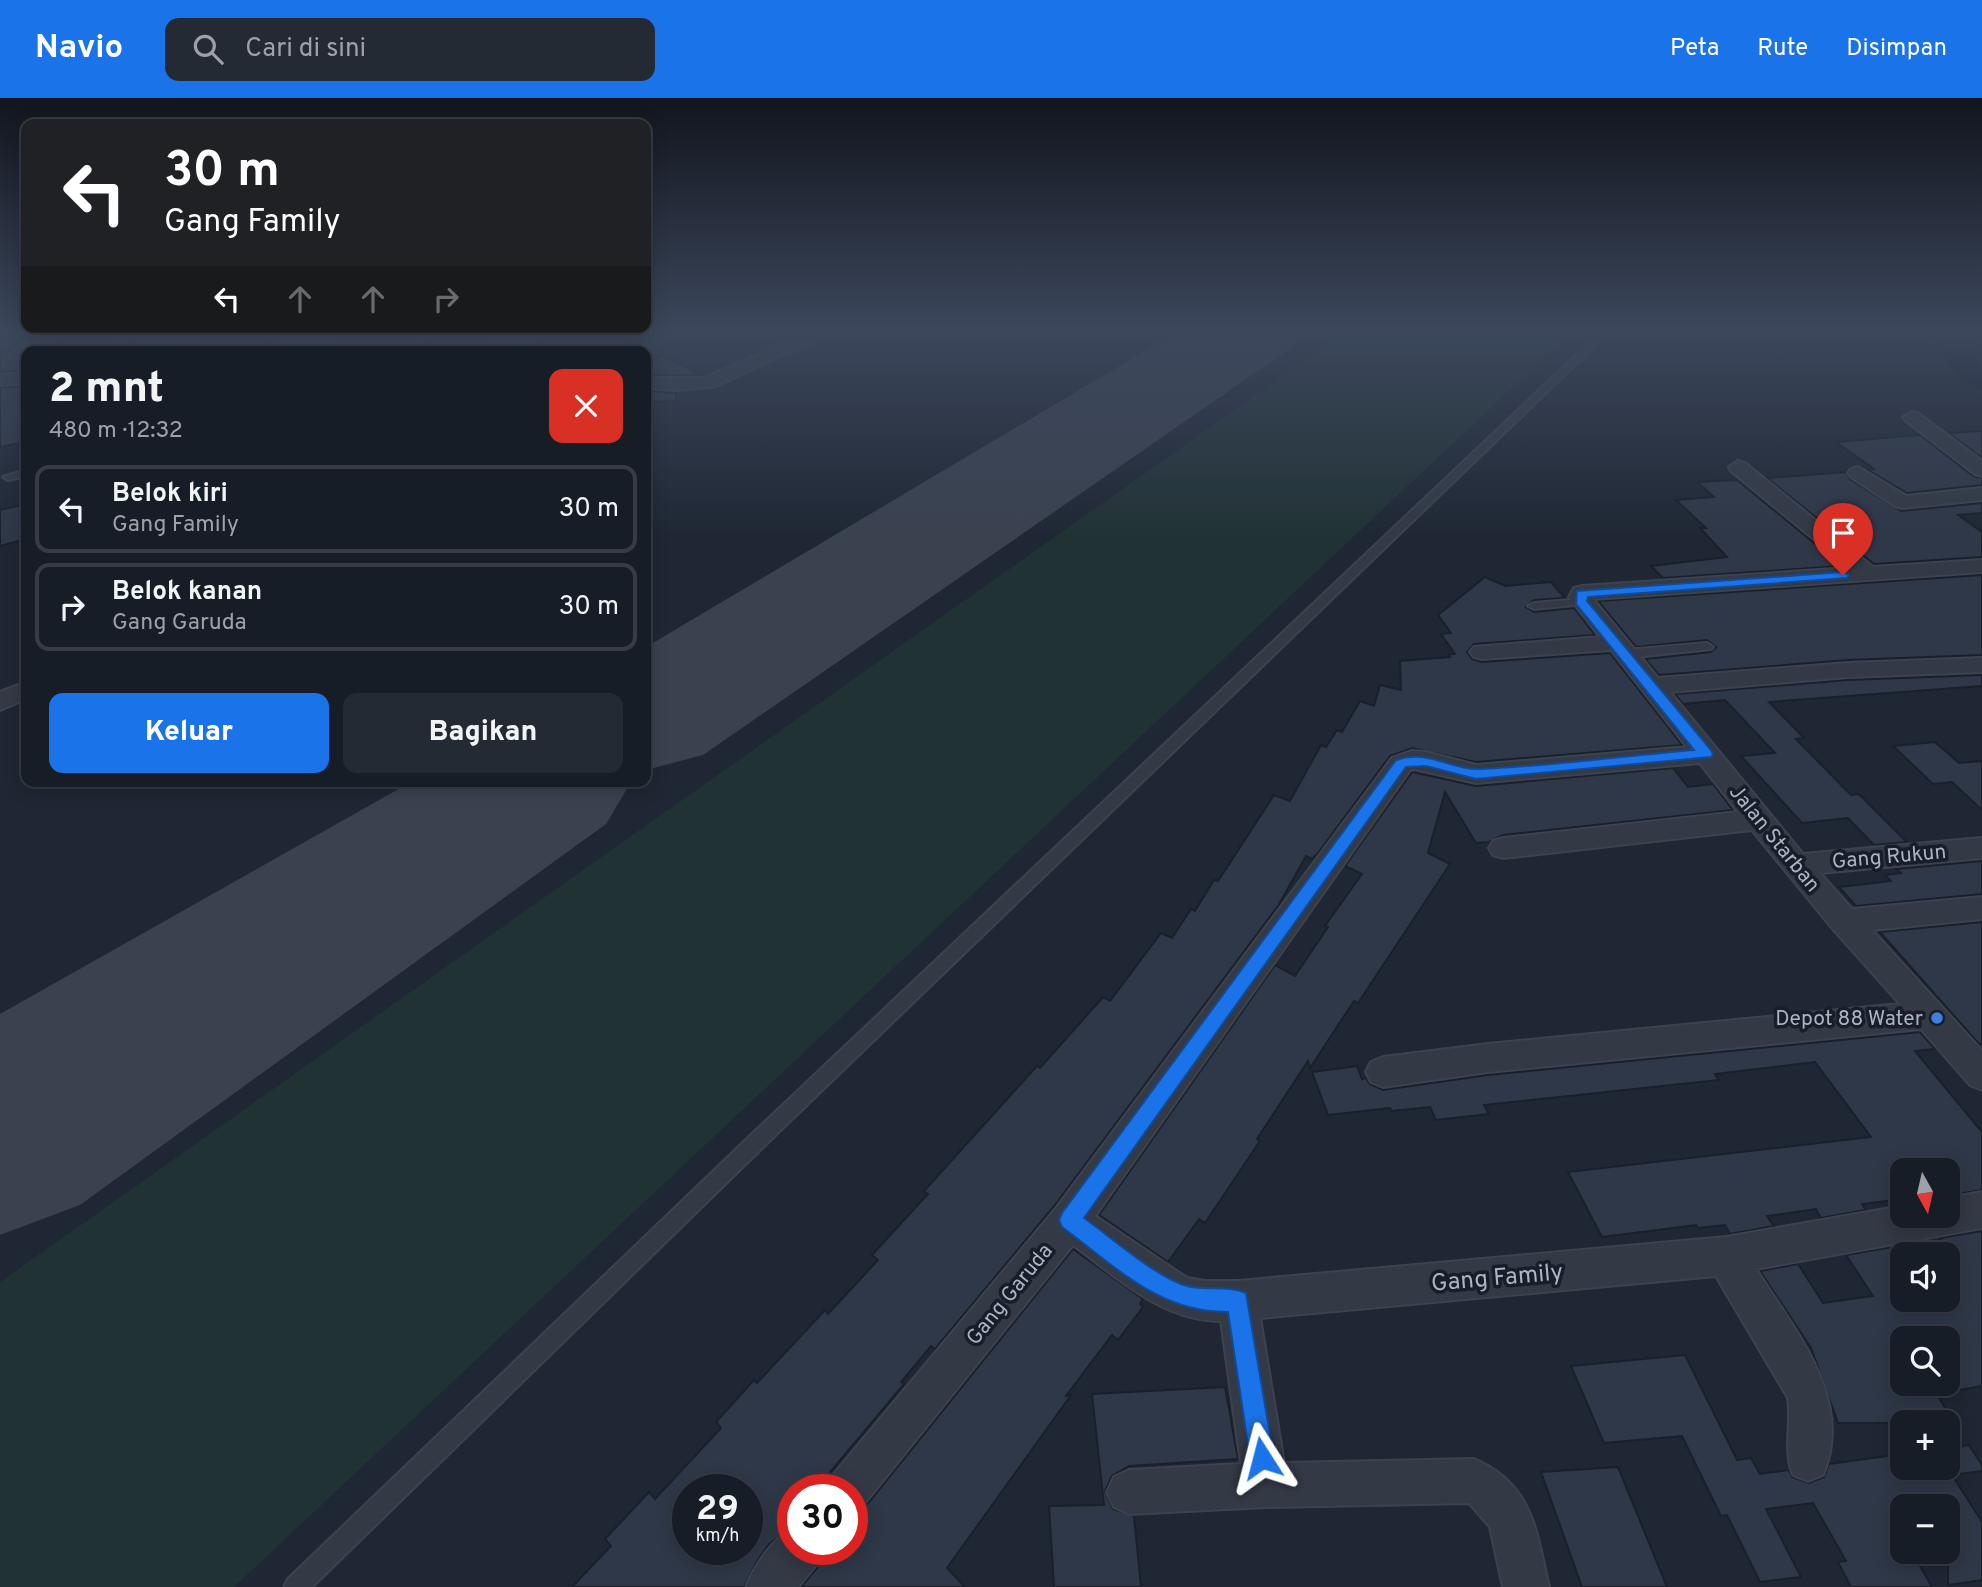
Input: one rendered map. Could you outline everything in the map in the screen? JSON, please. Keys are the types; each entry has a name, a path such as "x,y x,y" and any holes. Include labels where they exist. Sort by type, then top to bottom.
{"street":[{"path":"1912,417 1982,470"},
{"path":"1738,467 1868,573"},
{"path":"1858,473 1902,502 1982,494"},
{"path":"1581,597 1982,566"},
{"name":"Jalan Starban","path":"1581,597 1796,865 1982,1075"},
{"path":"1482,652 1621,649"},
{"path":"1651,686 1848,670 1982,665"},
{"path":"0,702 21,692"},
{"name":"Gang Garuda","path":"861,1474 1070,1220 1401,764 1412,760 1426,761 1476,774 1706,754"},
{"path":"1503,848 1759,819"},
{"name":"Gang Rukun","path":"1796,865 1982,848"},
{"path":"1844,921 1982,908"},
{"path":"1383,1072 1488,1058 1654,1044 1928,1015"},
{"name":"Gang Family","path":"1960,1214 1982,1210"},
{"name":"Gang Family","path":"1070,1220 1161,1286 1184,1297 1205,1301 1238,1301 1726,1256 1890,1226"},
{"path":"1726,1256 1797,1373 1808,1396 1811,1414 1808,1460"},
{"path":"1238,1301 1266,1485"},
{"path":"1129,1492 1266,1485 1474,1481 1486,1486 1505,1510 1526,1587"},
{"path":"769,1587 787,1565"}],"lane":[{"path":"296,1587 765,1133 1535,398"},
{"path":"8,477 21,474"},
{"path":"1534,606 1581,597"},
{"path":"1621,649 1707,647"}],"shaded area":[{"path":"1251,398 1501,398 234,1587 0,1587 0,1282"}],"building":[{"path":"0,398 21,398 21,443 0,447"},
{"path":"651,398 676,398 676,401 651,402"},
{"path":"1982,431 1982,458 1949,433"},
{"path":"1920,435 1973,476 1982,478 1982,485 1907,493 1868,470 1874,469 1836,442"},
{"path":"1846,472 1850,479 1901,511 1982,503 1982,513 1958,515 1982,532 1982,557 1874,564 1767,478"},
{"path":"1737,480 1842,566 1663,578 1651,566 1727,557 1700,528 1706,528 1676,500 1714,497 1697,482"},
{"path":"21,505 21,540 0,546 0,510"},
{"path":"1982,575 1982,655 1848,660 1659,675 1645,659 1711,652 1716,647 1707,640 1636,647 1598,601"},
{"path":"1485,577 1505,586 1551,582 1565,598 1534,600 1526,607 1534,612 1574,608 1595,635 1474,644 1467,652 1472,659 1482,662 1610,653 1682,745 1476,762 1412,748 1390,756 1318,853 1312,859 1306,856 1278,906 1055,1205 935,1349 931,1346 901,1382 904,1384 829,1474 777,1474 777,1538 763,1552 763,1474 678,1474 721,1428 716,1422 754,1380 757,1383 825,1310 828,1314 878,1260 872,1255 928,1194 924,1191 1103,997 1110,1001 1161,933 1172,938 1191,909 1195,911 1214,880 1218,881 1274,795 1290,801 1321,745 1326,747 1337,730 1342,732 1360,701 1374,706 1380,685 1401,690 1400,661 1450,657 1449,654 1455,654 1441,634 1451,633 1438,615"},
{"path":"1982,675 1982,686 1769,702 1804,738 1796,739 1851,795 1859,794 1907,842 1874,845 1848,818 1802,823 1741,756 1775,753 1725,700 1683,704 1675,694 1848,680"},
{"path":"1935,742 1959,763 1982,761 1982,810 1952,782 1933,784 1893,746"},
{"path":"1673,768 1688,787 1713,784 1733,810 1503,835 1489,842 1476,843 1445,792 1428,853 1450,864 1358,1003 1354,1001 1310,1068 1308,1061 1257,1139 1260,1141 1205,1223 1199,1219 1168,1262 1099,1215 1275,965 1295,976 1328,927 1325,926 1362,874 1345,866 1412,772 1476,786"},
{"path":"1982,861 1982,894 1856,906 1839,887 1891,881 1885,875 1901,873 1896,869"},
{"path":"1982,922 1982,1043 1979,1044 1880,932"},
{"path":"1920,1032 1935,1049 1915,1051 1982,1132 1982,1190 1960,1194 1960,1158 1890,1158 1890,1200 1862,1204 1866,1210 1821,1218 1816,1209 1767,1216 1774,1226 1730,1234 1725,1225 1698,1228 1696,1225 1602,1237 1568,1172 1871,1137 1815,1062 1715,1074 1719,1080 1484,1105 1489,1114 1436,1120 1430,1107 1392,1111 1390,1108 1328,1115 1312,1072 1357,1066 1362,1079 1366,1078 1370,1084 1383,1090 1488,1075"},
{"path":"1982,1231 1982,1386 1960,1390 1960,1326 1890,1326 1890,1396 1938,1396 1947,1410 1890,1410 1890,1423 1838,1423 1811,1348 1760,1271 1798,1264 1823,1303 1873,1296 1846,1255 1890,1247 1890,1312 1960,1312 1960,1242 1943,1242 1940,1238"},
{"path":"1073,1249 1143,1299 1140,1304 1143,1307 1118,1340 1112,1335 1066,1396 1071,1395 947,1568 965,1587 801,1587 819,1565 868,1565 868,1504"},
{"path":"1685,1355 1737,1460 1751,1458 1760,1474 1789,1470 1792,1477 1809,1483 1824,1477 1829,1464 1890,1456 1890,1480 1955,1480 1982,1522 1982,1580 1948,1585 1948,1564 1960,1564 1960,1494 1890,1494 1890,1564 1919,1564 1932,1587 1851,1587 1838,1562 1846,1561 1813,1503 1766,1509 1801,1577 1760,1582 1727,1515 1721,1516 1682,1436 1604,1443 1571,1366"},
{"path":"1225,1387 1238,1459 1129,1466 1112,1476 1105,1491 1113,1509 1134,1516 1141,1587 1054,1587 1049,1506 1104,1505 1092,1394"},
{"path":"1969,1445 1982,1465 1982,1471 1960,1474 1960,1446"},
{"path":"1618,1467 1667,1587 1582,1587 1541,1472"},
{"path":"672,1481 672,1565 755,1565 744,1587 572,1587 611,1546 605,1539 649,1492 655,1499"}],"runway":[{"path":"651,715 1145,398"},
{"path":"0,1132 538,787"}],"place":[{"name":"Depot 88 Water","path":"1937,1018"}],"route":[{"path":"1262,1458 1238,1301 1205,1301 1184,1297 1161,1286 1070,1220 1401,764 1412,760 1426,761 1476,774 1706,754 1581,601 1582,593 1843,575"}]}
